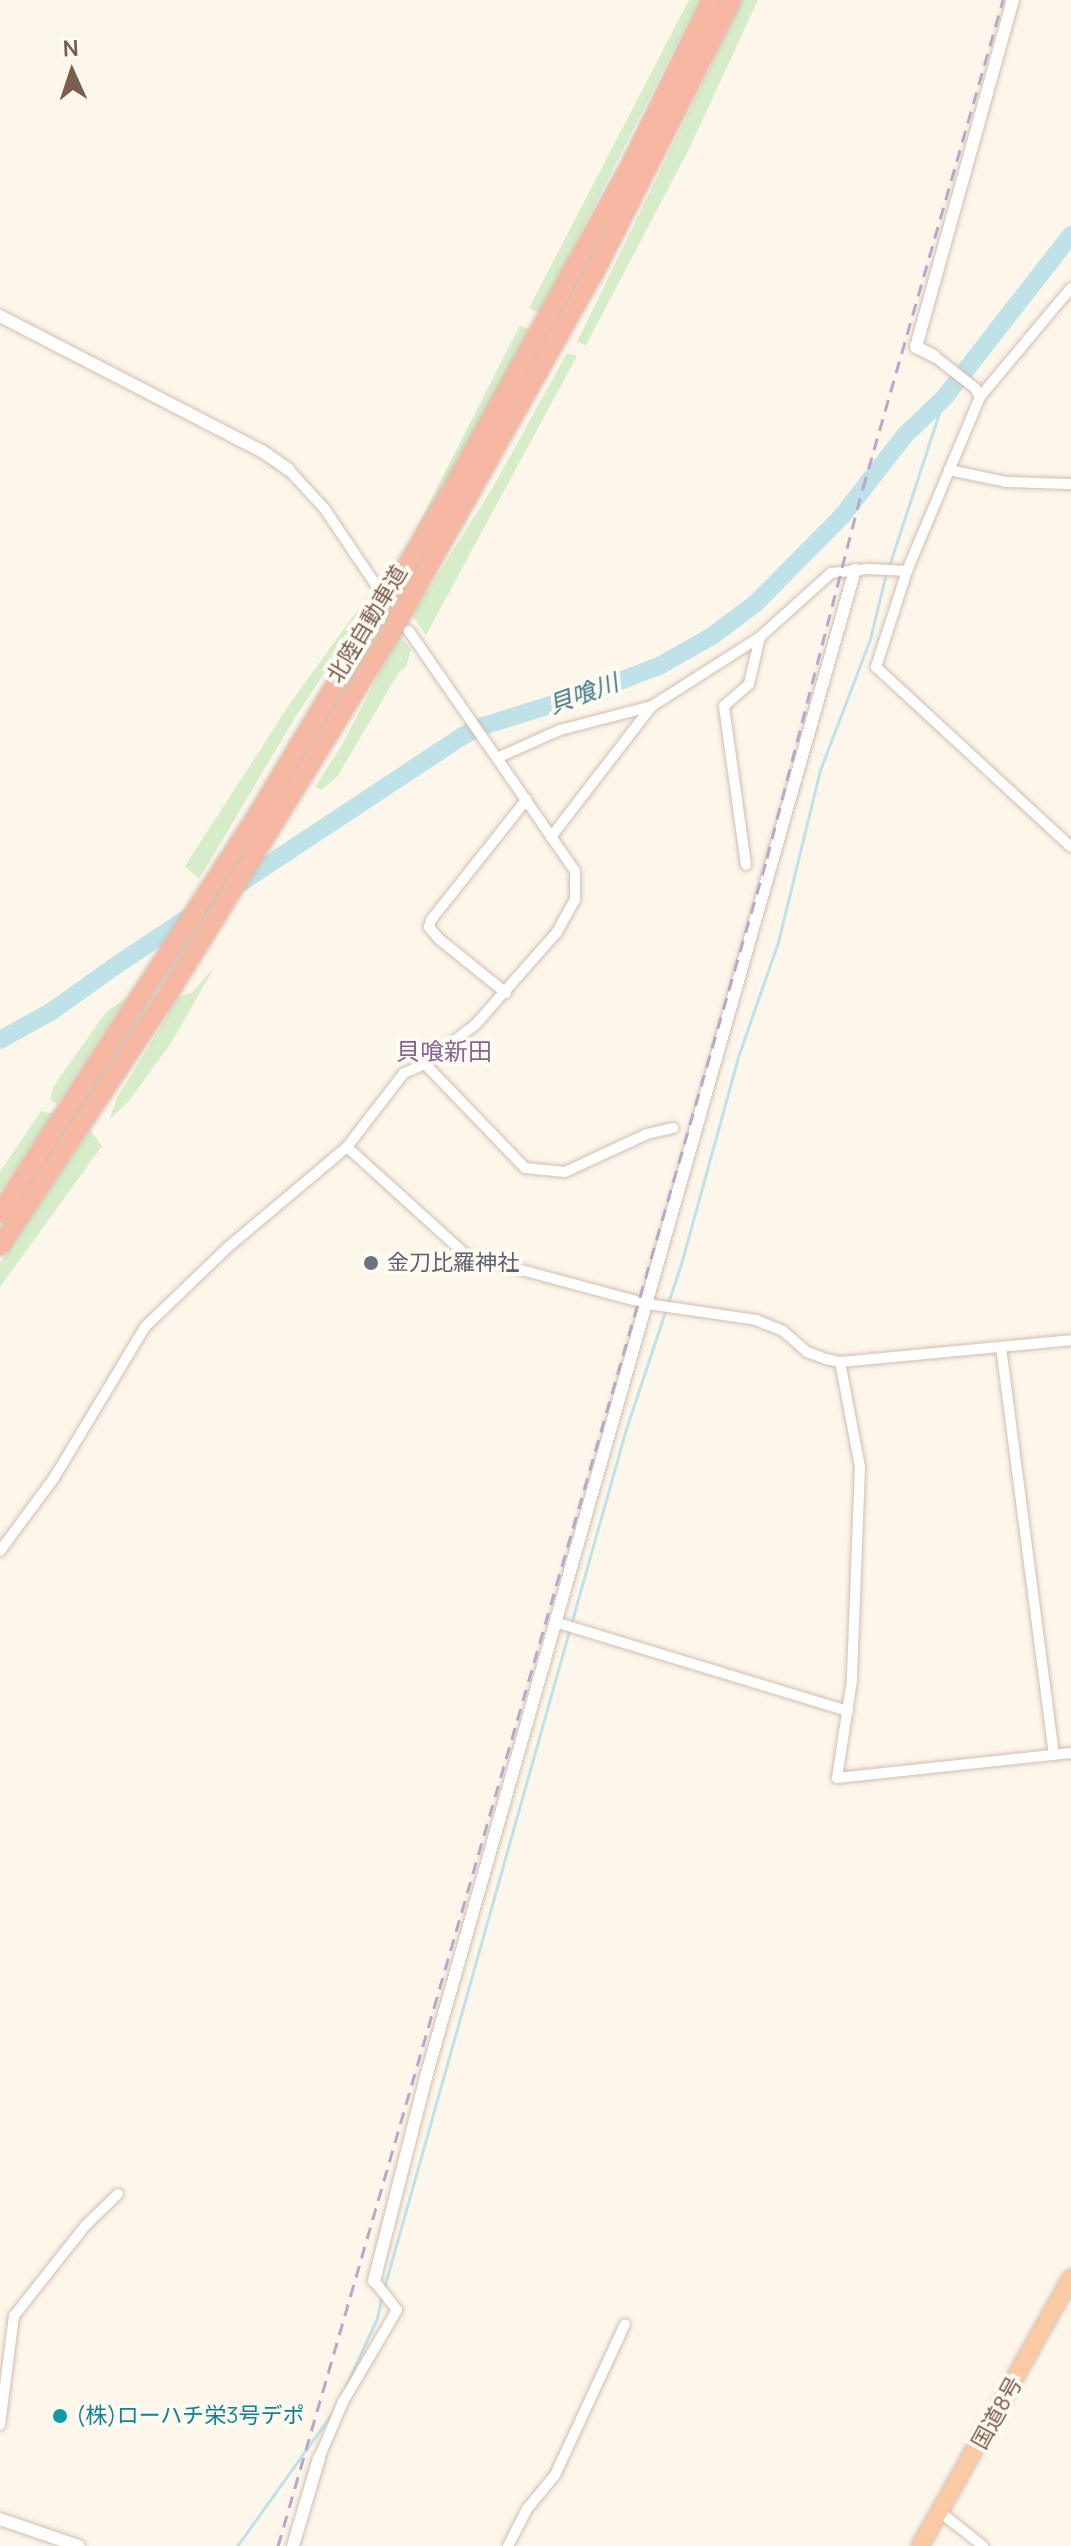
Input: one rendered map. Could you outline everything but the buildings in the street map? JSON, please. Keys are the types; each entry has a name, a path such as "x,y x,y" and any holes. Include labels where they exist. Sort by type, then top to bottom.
{"highway":[{"name":"北陸自動車道","path":"0,1213 130,1017 258,814 515,380 632,162 711,0"},
{"name":"北陸自動車道","path":"0,1246 170,991 294,792 536,379 646,175 732,0"},
{"name":"国道8号","path":"920,2546 1071,2278"}],"street":[{"path":"978,393 934,356 916,347 1013,0"},
{"path":"1071,288 978,393 949,470 903,570 876,667 1071,847"},
{"path":"0,316 262,451 289,470 324,508 382,594"},
{"path":"949,470 1006,482 1071,484"},
{"path":"496,756 560,730 652,706 760,637 831,573 869,569 903,570"},
{"path":"293,2546 319,2458 343,2402 397,2310 374,2281 426,2077 561,1623 855,570"},
{"path":"0,1551 54,1478 145,1327 227,1248 347,1147 390,1087 404,1073 425,1064 476,1024 557,932 575,899 575,871 409,631"},
{"path":"746,865 724,706 749,684 760,637"},
{"path":"551,837 652,706"},
{"path":"506,993 439,939 429,927 431,920 527,799"},
{"path":"425,1064 525,1168 565,1172 647,1134 673,1128"},
{"path":"347,1147 466,1255 648,1304 692,1313 756,1320 783,1331 807,1352 840,1362 1071,1340"},
{"path":"1001,1347 1054,1755"},
{"path":"840,1362 860,1467 848,1711 837,1778 1071,1753"},
{"path":"561,1623 848,1711"},
{"path":"0,2425 14,2316 85,2226 118,2194"},
{"path":"508,2546 527,2509 555,2475 625,2324"},
{"path":"940,2512 983,2546"},
{"path":"0,2519 79,2546"}],"green space":[{"path":"689,0 699,0 540,313 529,308"},
{"path":"743,0 758,0 688,151 586,345 577,342"},
{"path":"520,325 530,330 401,582 392,577"},
{"path":"567,353 577,356 426,635 412,615 492,489"},
{"path":"372,590 378,592 296,716 199,879 185,866 291,702"},
{"path":"399,635 411,649 406,667 399,672 337,777 321,790 315,787 343,743"},
{"path":"215,966 171,1043 129,1101 109,1120 118,1096 179,997 193,992"},
{"path":"126,998 57,1104 50,1100 53,1087 106,1012"},
{"path":"41,1111 53,1114 0,1191 0,1172"},
{"path":"90,1130 102,1146 0,1287 0,1263"}],"waterway":[{"name":"貝喰川","path":"0,1040 52,1011 462,736 659,666 712,636 756,603 842,516 905,435 944,398 1071,235"},
{"path":"889,566 944,398"},
{"path":"384,2288 626,1429 681,1264 739,1054 778,942 820,770 870,639 886,573"},
{"path":"345,2388 377,2318 382,2295"},
{"path":"237,2546 335,2409"}],"railway":[{"path":"278,2546 767,858 863,488 1003,0"}],"place":[{"name":"金刀比羅神社","path":"371,1263"},
{"name":"(株)ローハチ栄3号デポ","path":"60,2416"}],"district":[{"name":"貝喰新田","path":"444,1051"}]}
